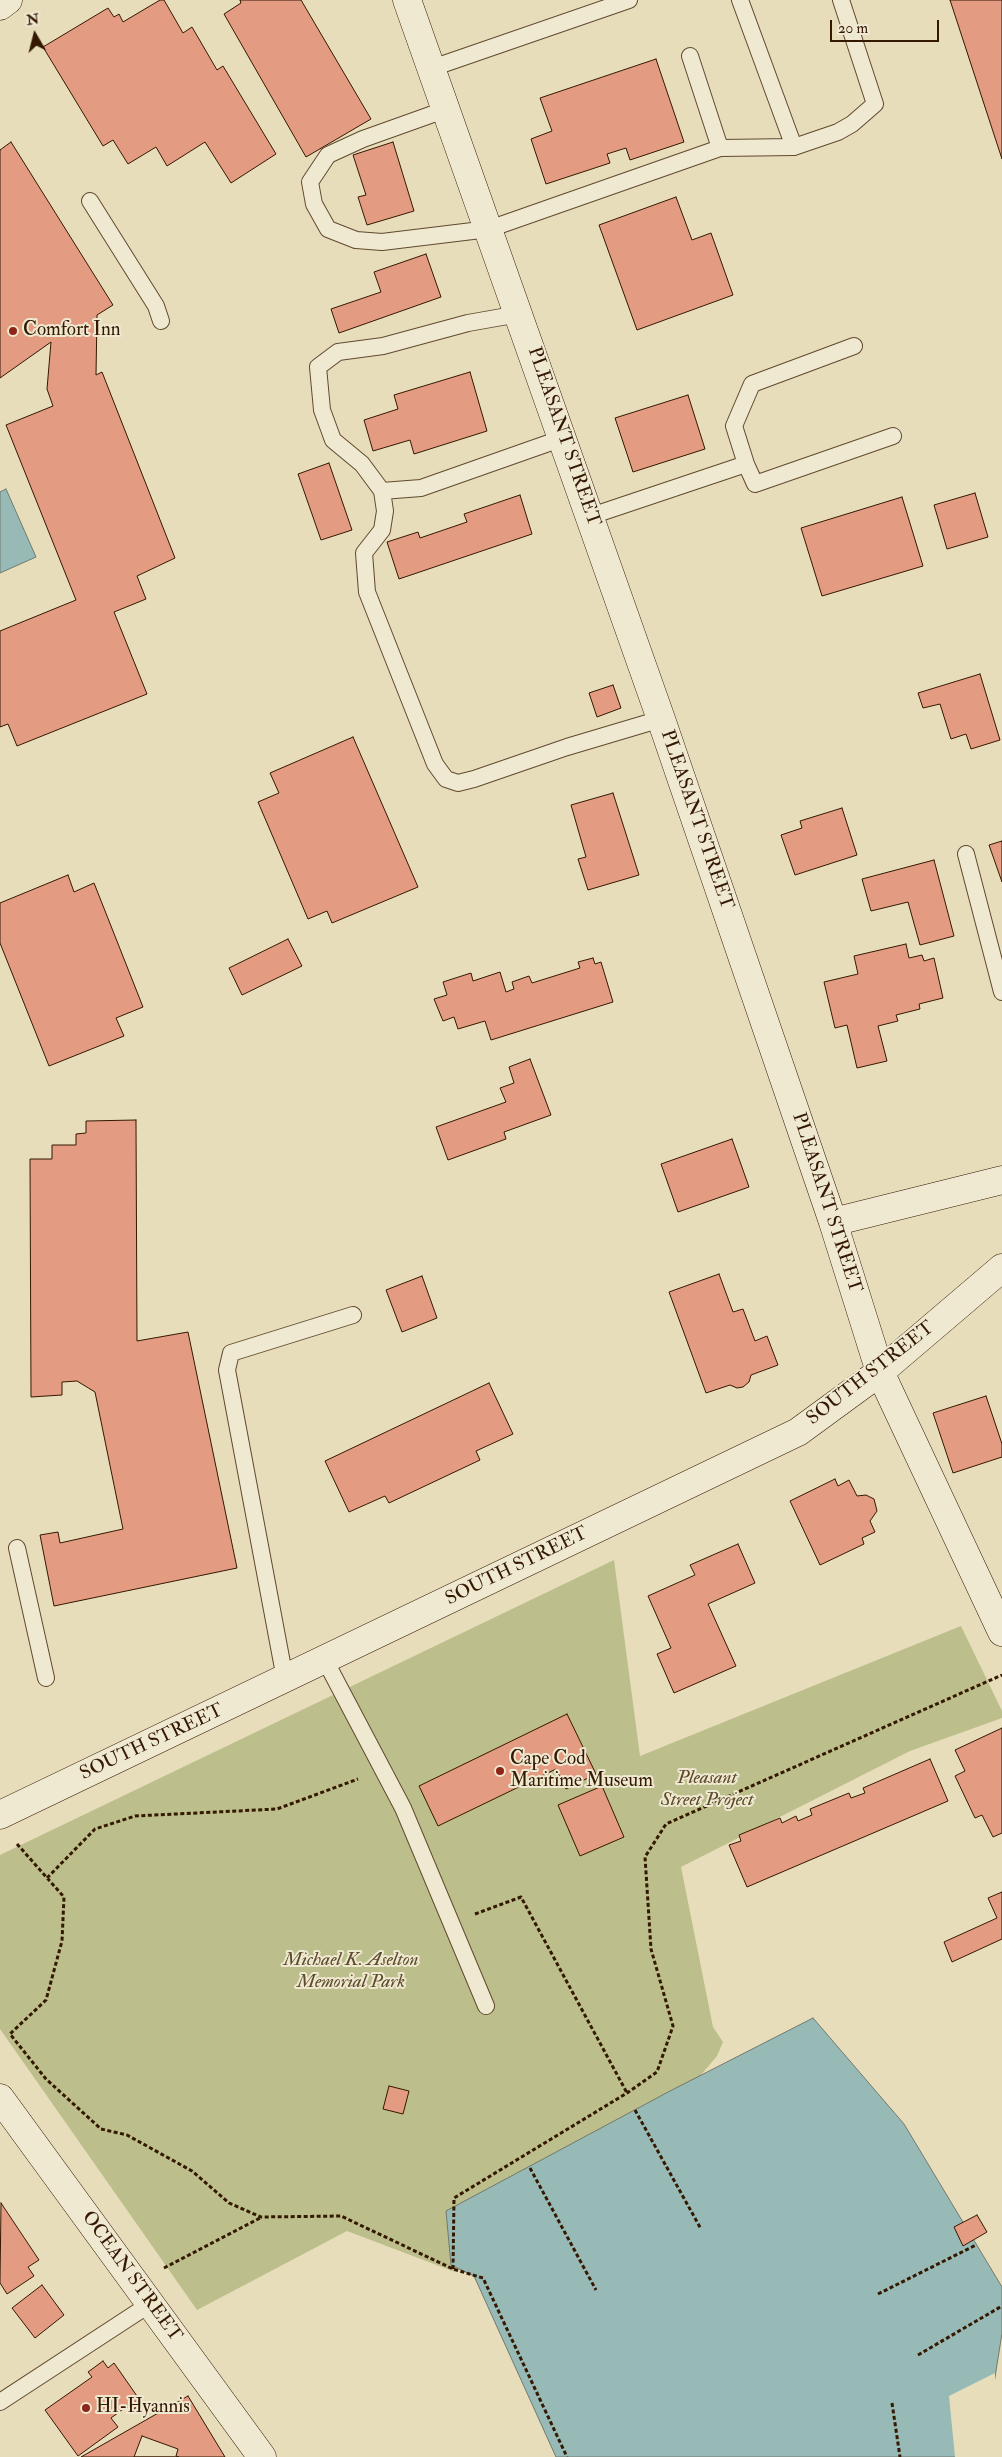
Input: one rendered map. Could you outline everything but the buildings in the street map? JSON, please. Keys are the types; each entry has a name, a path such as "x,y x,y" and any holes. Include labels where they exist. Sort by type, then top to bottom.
{"main road":[{"path":"0,6 8,0"},
{"name":"PLEASANT STREET","path":"407,0 661,719 833,1222 880,1372 897,1412 1002,1632"},
{"path":"833,1222 1002,1180"},
{"name":"SOUTH STREET","path":"1,1815 798,1432 880,1372 1002,1268"},
{"name":"OCEAN STREET","path":"0,2098 262,2457"}],"lane":[{"path":"432,68 629,0"},
{"path":"740,0 794,146"},
{"path":"447,109 362,138 328,155 310,182 314,204 328,229 356,240 382,242 489,229 720,148 794,146 845,128 875,104 841,0"},
{"path":"690,56 720,148"},
{"path":"90,201 156,306 161,321"},
{"path":"519,314 468,323 382,346 338,352 318,367 322,410 333,440 362,464 382,491 385,511 382,530 364,553 367,592 435,764 446,779 458,784 474,780 567,747 661,719"},
{"path":"854,346 752,384 734,426 746,464 755,484 893,436"},
{"path":"382,491 421,488 563,438"},
{"path":"590,516 746,464"},
{"path":"966,854 1002,992"},
{"path":"285,1679 227,1370 231,1353 352,1315"},
{"path":"17,1548 46,1678"},
{"path":"325,1660 403,1808 486,2006"},
{"path":"0,2402 143,2294"}],"path":[{"path":"453,2269 454,2198 627,2093 656,2072 673,2026 651,1949 645,1857 666,1824 1002,1675"},
{"path":"47,1878 95,1829 135,1816 278,1809 382,1770"},
{"path":"1,1815 10,1836 64,1897 62,1941 46,2000 10,2034 46,2079 101,2129 127,2135 192,2170 230,2203 261,2217 342,2216 453,2269 483,2278 567,2457"},
{"path":"451,1922 521,1897 627,2093"},
{"path":"635,2110 702,2230"},
{"path":"530,2168 596,2290"},
{"path":"143,2294 261,2217"},
{"path":"878,2294 976,2245"},
{"path":"918,2355 1002,2306"},
{"path":"892,2403 900,2457"}],"green space":[{"name":"Michael K. Aselton Memorial Park","path":"614,1560 640,1756 961,1626 1002,1711 1002,1718 910,1751 681,1867 713,2027 723,2042 717,2056 695,2082 464,2205 455,2272 347,2231 197,2310 0,2029 0,1855"}],"water":[{"path":"6,489 36,557 0,573 0,492"},
{"path":"813,2018 904,2124 1002,2287 1002,2333 993,2390 977,2457 556,2457 474,2276 451,2265 446,2211 670,2091"}],"pier":[{"path":"995,2373 995,2390 980,2457 955,2457 949,2396"}],"place":[{"name":"Comfort Inn","path":"13,331"},
{"name":"Cape Cod Maritime Museum","path":"500,1771"},
{"name":"HI-Hyannis","path":"86,2408"}],"park label":[{"name":"Pleasant Street Project","path":"707,1790"}]}
